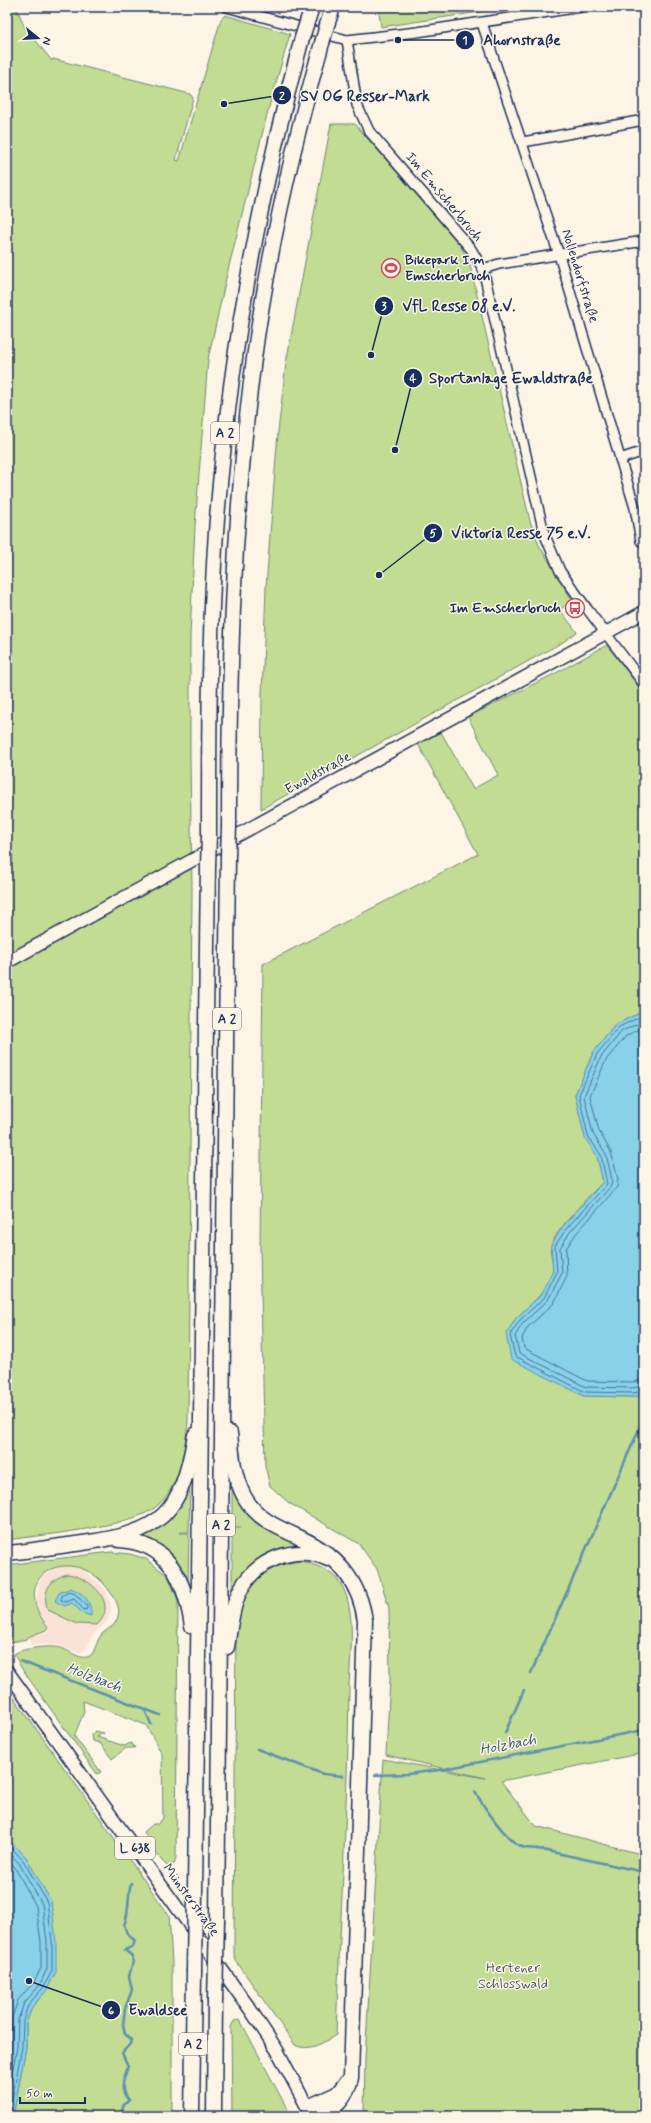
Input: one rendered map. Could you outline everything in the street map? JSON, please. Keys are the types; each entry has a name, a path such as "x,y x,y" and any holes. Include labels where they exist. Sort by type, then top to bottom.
{"highway":[{"name":"A 2","path":"214,2116 220,1685 230,639 236,534 252,371 282,199 301,117 333,7"},
{"name":"A 2","path":"192,2116 209,836 210,639 216,532 226,423 234,361 263,196 282,112 310,13"},
{"path":"223,1365 235,1474 245,1498 254,1510 271,1524 315,1545 338,1564 350,1579 360,1596 363,1608 366,1637 351,2070 348,2089 339,2110 320,2116"},
{"path":"9,1553 109,1539 136,1532 149,1526 166,1512 179,1495 189,1468 202,1393"},
{"path":"109,1539 137,1542 149,1547 171,1564 179,1576 188,1601 198,1661"},
{"path":"220,1685 234,1607 239,1593 257,1570 269,1561 282,1556 297,1553 318,1556 338,1564"},
{"path":"310,2112 337,2094 343,2087 351,2070"}],"main road":[{"name":"Ewaldstraße","path":"7,962 644,612"},
{"name":"Münsterstraße","path":"7,1671 241,1996 277,2050 310,2112"}],"street":[{"path":"227,7 347,40 367,39 581,7"},
{"name":"Nollendorfstraße","path":"482,22 523,142 559,255 635,508 641,541"},
{"name":"Im Emscherbruch","path":"347,40 357,105 369,131 471,249 483,269 544,533 560,571 604,633 644,684"},
{"path":"523,142 644,120"},
{"path":"483,269 499,264 644,241"},
{"path":"620,459 644,452"}],"shaded area":[{"path":"63,1565 81,1569 96,1580 105,1589 111,1604 111,1612 107,1622 93,1635 86,1649 80,1653 55,1645 31,1645 29,1637 47,1632 49,1628 41,1615 36,1602 39,1583 43,1575"}],"green space":[{"path":"7,7 16,7 25,27 52,61 53,59 190,94 193,98 176,160 179,161 221,19 225,15 290,34 269,107 227,274 208,359 195,526 190,636 192,888 188,1422 183,1456 176,1478 165,1497 157,1506 145,1513 108,1525 63,1533 7,1540"},
{"path":"378,7 512,7 381,27"},
{"path":"331,124 355,124 460,245 469,261 530,521 539,545 572,600 560,610 577,632 563,642 261,809 262,695 266,587 278,432 286,363"},
{"name":"Hertener Schlosswald","path":"607,645 644,694 644,1011 616,1024 593,1053 575,1095 585,1137 597,1156 603,1182 574,1212 559,1231 551,1246 553,1270 551,1277 539,1296 516,1318 537,1370 584,1396 633,1397 644,1395 644,1753 501,1781 536,1826 644,1855 644,2116 364,2116 365,2059 383,1759 485,1778 386,1755 390,1679 389,1608 377,1569 359,1544 289,1503 270,1486 265,1466 260,1249 263,964 478,854 418,744 441,732 473,789 498,775 468,717 554,674"},
{"path":"190,1482 189,1532 180,1533 189,1533 188,1582 138,1534"},
{"path":"232,1482 238,1493 311,1547 289,1551 232,1594 232,1528 241,1527 232,1527"},
{"path":"111,1552 130,1554 146,1559 168,1576 178,1600 176,1858 174,1864 168,1867 161,1860 144,1832 153,1824 158,1824 163,1818 162,1754 146,1725 83,1701 84,1712 74,1736 101,1772 97,1774 22,1669 14,1654 23,1650 57,1647 81,1657 92,1654 98,1639 104,1632 114,1625 117,1619 119,1611 116,1600 111,1593 97,1577 81,1568 65,1566 50,1570 40,1578 34,1591 37,1608 48,1627 46,1630 28,1637 27,1639 7,1643 7,1565"},
{"path":"301,1561 320,1567 332,1574 341,1584 348,1600 351,1625 346,1818 336,2035 321,2044 305,2048 295,2045 236,1961 234,1954 236,1621 245,1596 257,1579 265,1572 275,1567"},
{"path":"67,1574 84,1580 99,1592 105,1608 103,1617 97,1625 77,1624 48,1610 45,1598 48,1588 55,1579"},
{"path":"7,1688 169,1915 172,1962 172,2116 13,2116 26,2047 26,2023 32,2007 46,1991 26,1857 7,1838"},
{"path":"95,1731 104,1733 97,1737 124,1746 131,1743 135,1748 126,1748 112,1759 100,1743 92,1741 91,1735"},
{"path":"240,2020 291,2116 232,2116 231,2027 234,2021"}],"water":[{"path":"644,1011 644,1395 633,1397 584,1396 511,1359 506,1334 516,1318 540,1296 553,1271 551,1246 563,1226 603,1182 597,1156 585,1138 575,1095 593,1053 616,1024"},
{"path":"71,1588 86,1598 90,1606 91,1616 82,1613 72,1603 65,1606 55,1601 59,1593"},
{"path":"7,1838 26,1857 51,1901 56,1941 56,1972 46,1991 32,2007 26,2023 26,2047 13,2116 7,2116"}],"waterway":[{"path":"531,1673 644,1418"},
{"name":"Holzbach","path":"20,1661 160,1715"},
{"path":"505,1733 524,1690"},
{"path":"144,1708 151,1724"},
{"name":"Holzbach","path":"375,1775 408,1774 439,1770 644,1730"},
{"name":"Holzbach","path":"257,1749 323,1774 343,1776"},
{"path":"475,1792 503,1831 516,1844 522,1847 538,1849 644,1872"},
{"path":"123,2116 123,2106 129,2100 123,2088 128,2066 122,2053 130,2044 131,2040 125,2034 123,2024 125,2009 132,1990 129,1976 133,1962 132,1956 125,1950 133,1946 135,1941 127,1933 124,1925 127,1915 131,1883"}],"place":[{"name":"Ahornstraße","path":"398,40"},
{"name":"SV OG Resser-Mark","path":"224,104"},
{"name":"Bikepark Im Emscherbruch","path":"391,268"},
{"name":"VfL Resse 08 e.V.","path":"371,355"},
{"name":"Sportanlage Ewaldstraße","path":"395,450"},
{"name":"Viktoria Resse 75 e.V.","path":"379,575"},
{"name":"Im Emscherbruch","path":"575,608"},
{"name":"Ewaldsee","path":"29,1981"}]}
